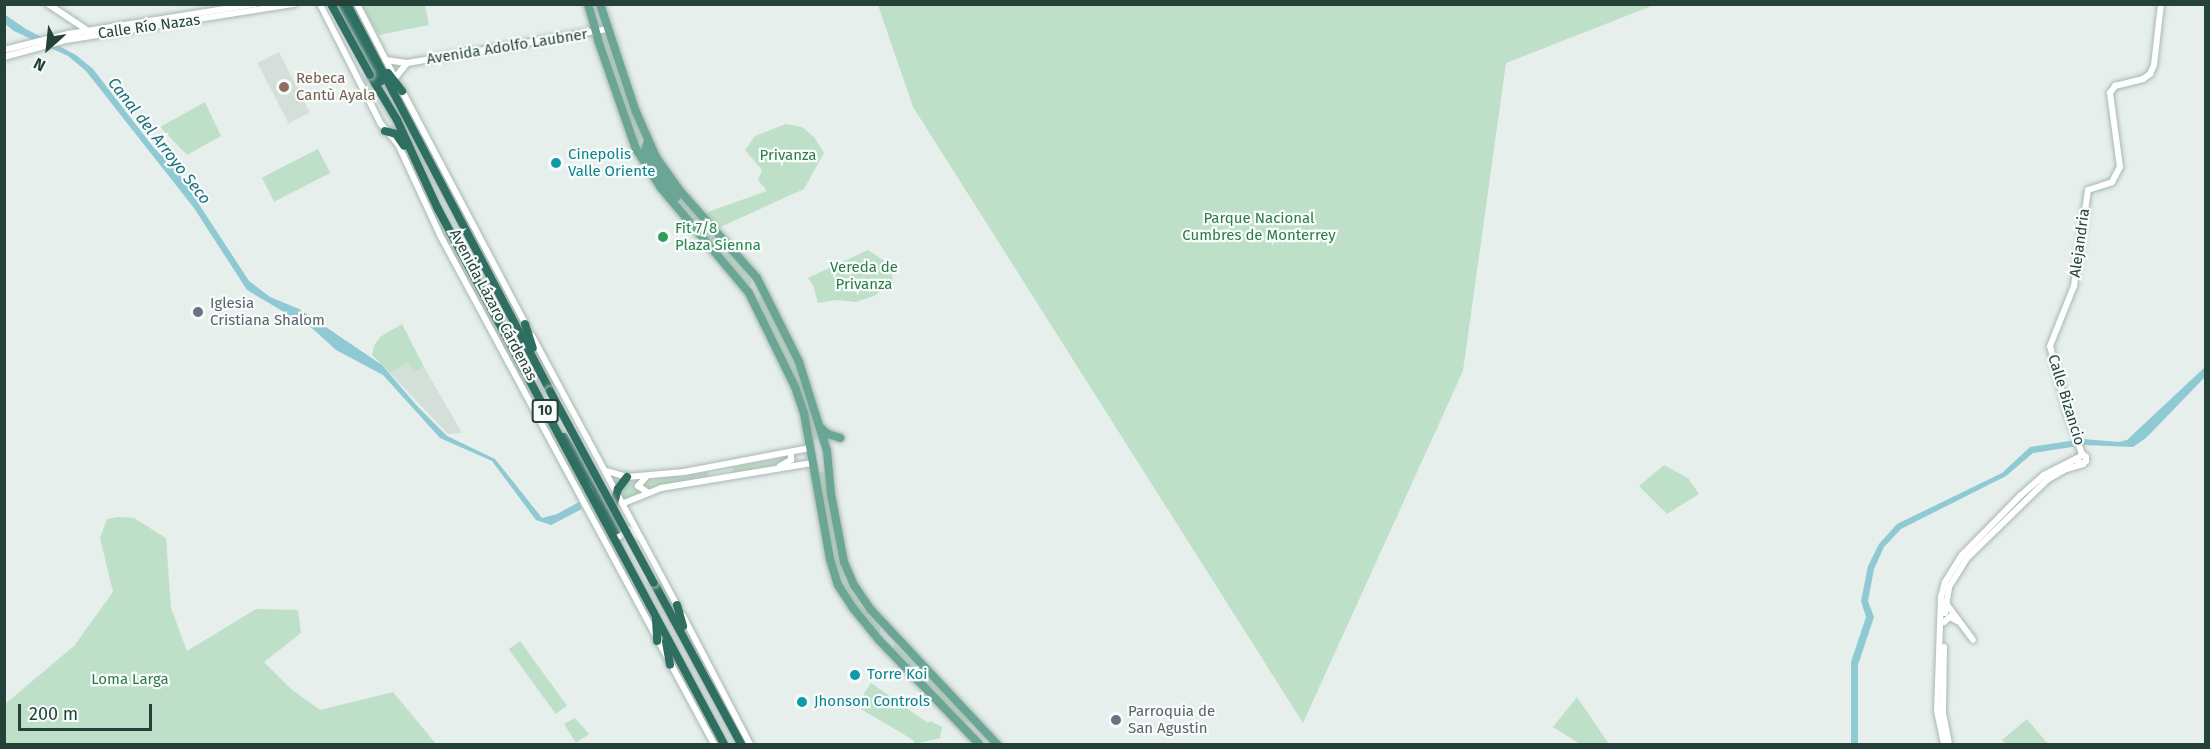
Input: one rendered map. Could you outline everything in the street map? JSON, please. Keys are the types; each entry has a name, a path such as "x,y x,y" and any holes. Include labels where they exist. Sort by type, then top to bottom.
{"highway":[{"name":"Avenida Lázaro Cárdenas","path":"331,4 397,120 438,209 724,744"},
{"name":"Avenida Lázaro Cárdenas","path":"342,6 352,14 548,388 743,744"},
{"path":"342,6 375,71 391,89"},
{"path":"352,14 361,23 387,71 402,91"},
{"path":"385,131 391,131 400,137 420,167"},
{"path":"525,324 546,375 548,388"},
{"path":"543,406 549,410 595,485 638,572 641,585"},
{"path":"611,517 615,497 627,477"},
{"path":"595,485 624,503"},
{"path":"602,500 615,497"},
{"path":"677,606 688,644"},
{"path":"655,613 657,641"},
{"path":"663,630 670,665"}],"main road":[{"path":"588,4 636,149 661,188 749,293 774,340 804,413 827,545 838,585 852,608 980,744"},
{"path":"600,4 606,29 648,141 669,176 741,258 761,285 802,369 826,445 846,570 866,603 997,744"},
{"path":"648,141 645,151 678,201 679,208"},
{"path":"804,413 813,417 817,414"},
{"path":"821,428 828,434 840,438"},
{"path":"809,447 826,445"},
{"path":"825,531 838,531"},
{"path":"827,545 833,543 841,545"}],"street":[{"path":"48,4 91,34"},
{"name":"Calle Río Nazas","path":"91,34 255,4"},
{"name":"Calle Río Nazas","path":"4,57 21,49 66,36 294,4"},
{"name":"Avenida Lázaro Cárdenas","path":"320,4 385,131 398,144 440,235 714,744"},
{"name":"Avenida Lázaro Cárdenas","path":"357,4 596,458 607,471 615,497 624,503 750,744"},
{"name":"Alejandria","path":"2050,346 2074,286 2088,190 2112,182 2120,167 2110,93 2115,86 2143,79 2152,70 2161,4"},
{"path":"324,13 331,7 342,6"},
{"path":"66,36 70,18"},
{"name":"Avenida Adolfo Laubner","path":"386,60 407,63 596,33 606,29"},
{"name":"Calle Río Nazas","path":"4,50 21,49"},
{"name":"Avenida Adolfo Laubner","path":"395,78 407,63"},
{"name":"Calle Bizancio","path":"1943,600 1959,568 2016,508 2051,477 2084,464 2087,459 2080,456 2055,374 2050,346"},
{"path":"607,471 627,477 648,476 712,468 790,453 809,447"},
{"path":"771,469 790,461 790,453"},
{"path":"1944,744 1937,711 1945,582 1954,565 2012,504 2044,475 2080,456"},
{"path":"580,463 591,466 596,458"},
{"path":"624,503 648,492 704,480 812,463"},
{"path":"704,480 712,476 712,468"},
{"path":"648,476 638,486 640,490 648,492"},
{"path":"620,536 624,530 630,529 645,544"},
{"path":"1943,600 1942,701 1949,744"},
{"path":"1943,600 1973,640"},
{"path":"1944,622 1950,617 1957,621"}],"shaded area":[{"name":"Rebeca Cantù Ayala","path":"279,52 310,113 288,123 258,63"},
{"path":"407,363 415,372 424,367 462,433 448,434 390,373"}],"green space":[{"path":"361,5 425,5 429,25 379,35"},
{"name":"Parque Nacional Cumbres de Monterrey","path":"878,5 1654,5 1506,63 1463,371 1303,723 913,107"},
{"path":"602,37 607,39 643,138 638,143"},
{"path":"205,102 221,136 187,155 160,127"},
{"name":"Privanza","path":"786,124 802,127 814,137 824,153 804,189 718,228 705,213 767,191 758,180 762,170 745,150 755,136"},
{"path":"318,149 330,173 274,202 262,178"},
{"path":"657,167 736,259 752,282 751,286 747,285 684,209"},
{"name":"Vereda de Privanza","path":"868,250 883,260 891,269 893,282 874,296 856,302 837,300 818,303 813,285 808,278"},
{"path":"759,297 764,298 801,376 819,439 812,440 799,388 758,302"},
{"path":"402,324 424,367 415,372 407,363 390,373 372,355 374,346 380,337"},
{"path":"787,457 788,460 771,466 732,473 733,467"},
{"path":"1664,465 1688,478 1699,494 1667,514 1639,486"},
{"path":"708,472 709,476 625,502 615,486 617,484"},
{"path":"817,472 825,472 838,556 846,581 859,603 880,628 878,634 845,595 834,568"},
{"name":"Loma Larga","path":"134,518 166,538 171,608 187,651 256,609 298,610 301,633 264,662 291,689 320,710 393,692 436,744 5,744 5,704 74,646 113,592 100,538 107,519"},
{"path":"520,641 567,706 556,714 509,649"},
{"path":"895,644 970,719 970,723 963,722 892,650"},
{"path":"871,683 928,723 930,721 942,727 940,738 915,744 913,740 856,706"},
{"path":"1577,697 1609,744 1580,744 1553,727"},
{"path":"575,718 589,734 576,743 564,724"},
{"path":"2027,719 2048,744 2006,744 2002,740"}],"water":[{"path":"4,14 26,29 76,55 93,69 154,148 176,169 249,281 270,297 299,309 382,365 418,407 447,436 495,459 542,518 557,514 579,502 582,509 551,525 536,520 492,461 440,438 383,375 336,350 313,329 247,290 194,208 86,71 68,56 14,31 5,24"},
{"path":"2205,367 2205,377 2146,438 2133,447 2085,445 2033,453 2006,476 1901,529 1884,547 1874,569 1868,601 1874,617 1858,665 1858,744 1851,744 1851,662 1866,617 1861,601 1868,566 1879,544 1897,524 2002,473 2030,447 2083,439 2119,442 2127,440"}],"place":[{"name":"Rebeca Cantù Ayala","path":"284,87"},
{"name":"Cinepolis Valle Oriente","path":"556,163"},
{"name":"Fit 7/8 Plaza Sienna","path":"663,237"},
{"name":"Iglesia Cristiana Shalom","path":"198,312"},
{"name":"Torre Koi","path":"855,675"},
{"name":"Jhonson Controls","path":"802,702"},
{"name":"Parroquia de San Agustin","path":"1116,720"}],"water label":[{"name":"Canal del Arroyo Seco","path":"159,141"}]}
